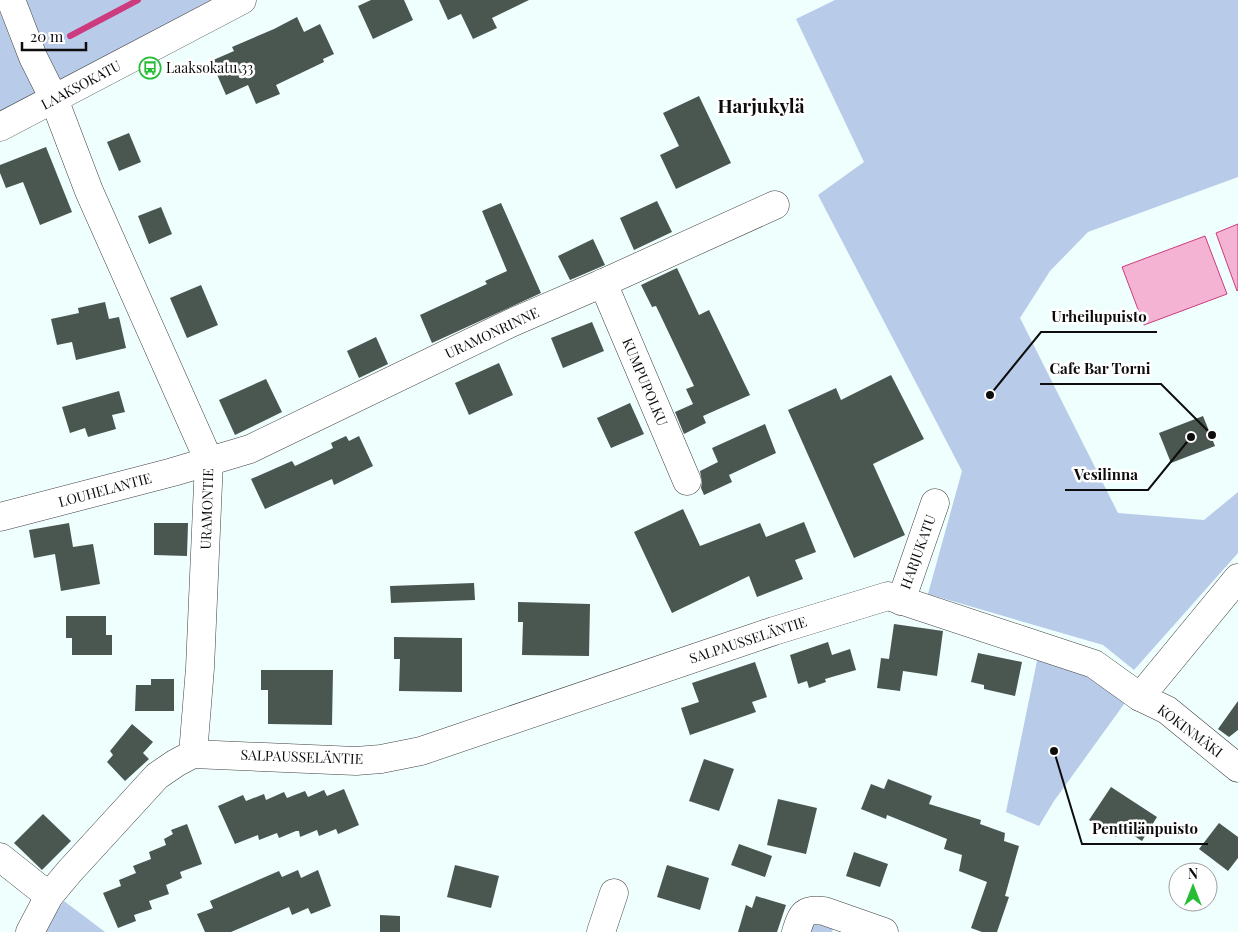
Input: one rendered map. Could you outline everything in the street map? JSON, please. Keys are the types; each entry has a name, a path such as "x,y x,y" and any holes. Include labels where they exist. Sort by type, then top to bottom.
{"street":[{"name":"URAMONTIE","path":"11,0 33,57 54,99 89,191 209,461 194,754"},
{"name":"LAAKSOKATU","path":"0,127 242,0"},
{"name":"URAMONRINNE","path":"209,461 250,449 511,323 775,205"},
{"name":"KUMPUPOLKU","path":"603,283 687,481"},
{"name":"LOUHELANTIE","path":"0,517 209,461"},
{"name":"HARJUKATU","path":"901,601 935,503"},
{"path":"1140,697 1238,578"},
{"name":"SALPAUSSELÄNTIE","path":"194,754 356,761 421,751 774,631 888,596 1094,664 1140,697"},
{"name":"KOKINMÄKI","path":"1140,697 1167,710 1238,768"},
{"path":"30,932 49,896 68,872 157,776 194,754"},
{"path":"0,857 49,896"},
{"path":"601,932 614,893"},
{"path":"796,932 801,916 807,911 815,910 824,911 884,932"}],"shaded area":[{"path":"0,0 242,0 0,127"},
{"path":"835,0 1238,0 1238,177 1088,232 1050,271 1020,318 1118,513 1204,520 1238,492 1238,553 1134,670 1103,645 928,594 962,471 818,195 864,162 796,19"},
{"path":"1238,224 1238,290 1237,291 1216,233"},
{"path":"1205,236 1227,294 1144,325 1122,267"},
{"path":"1038,656 1091,674 1127,700 1054,801 1039,826 1006,812"},
{"path":"64,901 105,932 41,932"},
{"path":"817,924 834,926 832,932 804,932 807,928"}],"building":[{"path":"371,0 404,0 413,20 373,39 358,6"},
{"path":"439,0 529,0 492,18 497,28 473,39 461,14 448,20"},
{"path":"297,17 304,32 320,24 334,54 323,59 324,62 276,85 280,94 256,104 248,85 226,95 211,61 234,51 232,47"},
{"path":"699,96 731,163 676,189 660,155 679,146 663,113"},
{"path":"129,133 141,162 119,171 107,142"},
{"path":"46,147 72,212 40,225 23,182 6,188 0,173 0,165"},
{"path":"657,201 672,232 634,250 620,218"},
{"path":"501,203 541,293 432,343 420,315 487,284 485,281 507,271 482,211"},
{"path":"161,207 172,234 149,244 138,216"},
{"path":"593,239 605,265 570,280 558,256"},
{"path":"677,268 699,315 709,310 750,395 703,416 706,423 684,434 675,412 693,404 686,389 694,386 656,306 652,307 641,285"},
{"path":"201,285 218,325 187,338 170,298"},
{"path":"105,302 109,319 119,317 126,348 76,360 72,342 57,345 51,319 79,313 78,308"},
{"path":"592,322 604,351 563,368 551,338"},
{"path":"376,337 388,364 359,378 347,351"},
{"path":"499,363 513,395 469,415 455,383"},
{"path":"891,375 924,439 873,464 905,535 854,558 788,410 836,388 841,400"},
{"path":"266,379 282,412 235,435 219,400"},
{"path":"119,391 125,412 112,415 116,429 88,437 85,428 70,433 62,407"},
{"path":"630,403 644,434 611,448 597,418"},
{"path":"1203,416 1215,446 1171,463 1159,433"},
{"path":"765,424 776,453 729,475 732,482 704,495 701,488 700,471 718,462 712,448"},
{"path":"346,436 349,441 359,436 373,466 334,485 332,479 265,509 251,479 292,461 295,466 333,448 331,443"},
{"path":"683,509 700,546 760,523 766,537 804,522 816,552 795,560 803,579 757,597 749,576 672,613 634,532"},
{"path":"69,523 73,547 93,544 100,584 61,591 55,554 34,558 29,530"},
{"path":"154,523 188,523 187,556 154,555"},
{"path":"474,583 475,600 391,603 390,586"},
{"path":"518,602 590,604 589,656 522,655 523,622 518,622"},
{"path":"66,616 106,616 106,635 112,635 112,655 72,655 72,638 66,638"},
{"path":"894,624 943,631 937,676 903,671 900,691 877,688 881,658 889,659"},
{"path":"394,637 462,638 462,692 399,691 400,659 394,659"},
{"path":"828,642 832,655 850,649 856,670 825,679 826,682 809,688 807,681 798,684 790,655"},
{"path":"978,653 1022,662 1015,696 984,689 984,685 971,682"},
{"path":"755,662 767,697 752,702 756,712 690,735 681,708 699,702 692,683"},
{"path":"261,670 333,670 332,725 268,724 268,690 261,690"},
{"path":"151,679 174,679 174,711 135,711 136,685 151,685"},
{"path":"1238,701 1238,730 1229,737 1218,729"},
{"path":"132,724 153,742 143,753 149,759 125,781 107,762 113,755 110,751"},
{"path":"704,759 734,769 719,811 689,801"},
{"path":"888,779 932,796 929,804 981,820 980,824 1005,833 1004,841 1019,846 1005,896 1009,897 997,932 982,932 971,928 987,882 959,871 962,855 944,849 947,839 887,815 886,819 861,809 871,784 884,789"},
{"path":"1111,787 1157,817 1142,841 1122,828 1116,837 1089,820"},
{"path":"344,789 359,825 338,834 336,829 319,836 317,830 300,837 299,831 296,831 279,838 277,833 259,840 258,835 235,844 218,806 243,795 246,801 264,794 266,800 284,792 287,798 305,791 308,797 324,790 327,796"},
{"path":"778,799 817,808 806,854 767,845"},
{"path":"43,814 71,841 42,870 14,843"},
{"path":"1219,823 1238,837 1238,858 1228,871 1199,849"},
{"path":"187,824 202,864 180,872 182,878 166,885 169,894 149,901 152,909 134,915 136,921 118,928 103,893 121,886 119,880 136,873 133,866 151,859 149,852 166,845 164,839 173,834 171,830"},
{"path":"739,844 772,856 765,877 731,865"},
{"path":"854,852 888,864 880,887 846,876"},
{"path":"455,865 499,876 491,908 447,897"},
{"path":"667,865 709,878 700,910 657,897"},
{"path":"298,870 301,878 318,870 331,906 311,914 308,908 292,915 289,907 231,932 205,932 197,914 213,908 210,901 279,871 282,877"},
{"path":"756,896 786,905 777,932 738,932 746,905 752,908"},
{"path":"380,915 400,916 400,932 380,932"}],"waterway":[{"path":"70,36 138,0"}],"place":[{"name":"Laaksokatu 33","path":"150,68"},
{"name":"Urheilupuisto","path":"990,395"},
{"name":"Cafe Bar Torni","path":"1212,435"},
{"name":"Vesilinna","path":"1191,437"},
{"name":"Penttilänpuisto","path":"1054,751"}],"district":[{"name":"Harjukylä","path":"761,106"}]}
